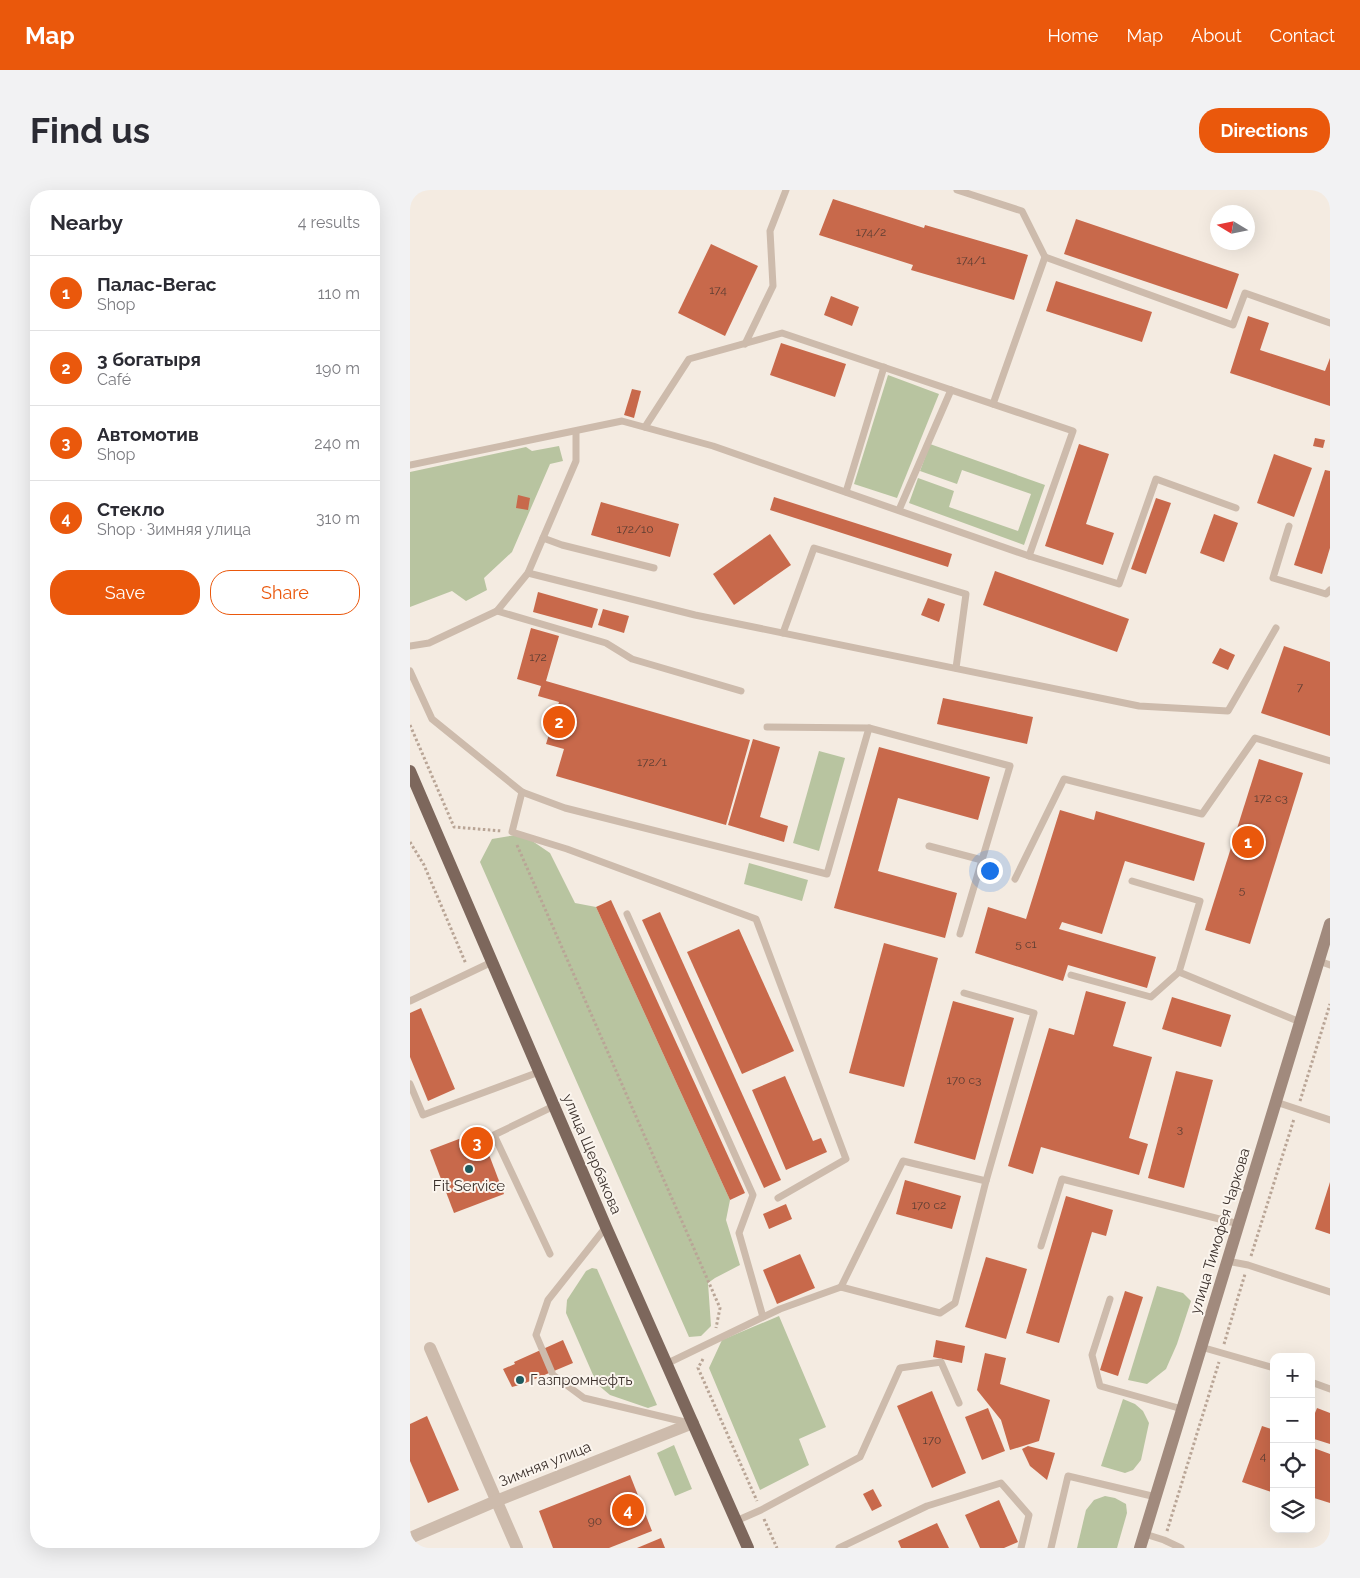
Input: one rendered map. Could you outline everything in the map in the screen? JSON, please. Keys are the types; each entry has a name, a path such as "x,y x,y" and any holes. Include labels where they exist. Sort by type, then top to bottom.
{"main road":[{"name":"улица Щербакова","path":"410,772 606,1227 748,1548"},
{"name":"улица Тимофея Чаркова","path":"1140,1548 1300,1022 1324,963 1330,924"}],"street":[{"path":"430,1348 517,1548"},
{"name":"Зимняя улица","path":"410,1538 496,1501 693,1423"}],"lane":[{"path":"745,344 773,286 770,231 786,190"},
{"path":"958,190 1022,211 1045,256 1233,325 1245,293 1330,324"},
{"path":"993,404 1045,256"},
{"path":"644,427 689,359 782,333 884,367 1073,431 1029,556"},
{"path":"846,492 884,367"},
{"path":"899,510 952,390"},
{"path":"410,465 622,421 713,446 1029,556 1120,584 1156,479 1236,508"},
{"path":"410,646 429,643 497,611 528,573 576,461 576,432"},
{"path":"1289,526 1273,578 1326,594 1330,590"},
{"path":"543,538 562,545 654,568"},
{"path":"783,633 814,548 966,594 956,668"},
{"path":"528,573 695,615 1139,706 1228,711 1276,628"},
{"path":"497,611 606,643 632,659 742,691"},
{"path":"410,671 432,719 522,792 565,808 827,874 869,728"},
{"path":"767,727 869,728 1010,766 960,934"},
{"path":"1015,879 1064,779 1202,814 1256,738 1330,761"},
{"path":"522,792 512,832 567,849 756,919 846,1159 778,1198"},
{"path":"929,846 982,860"},
{"path":"1071,975 1150,997 1178,972 1200,901 1132,881"},
{"path":"627,914 754,1195 739,1233 763,1317"},
{"path":"410,1001 492,962"},
{"path":"1178,972 1300,1022"},
{"path":"666,1364 780,1309 841,1287 940,1313 955,1303 986,1180 1034,1013 964,993"},
{"path":"410,1084 423,1115 539,1072"},
{"path":"1276,1102 1330,1120"},
{"path":"550,1254 494,1135 554,1106"},
{"path":"841,1287 904,1161 986,1180"},
{"path":"1041,1246 1062,1179 1239,1224"},
{"path":"606,1227 548,1300 536,1335 554,1375 584,1398 693,1423"},
{"path":"1227,1261 1248,1265 1330,1292"},
{"path":"1110,1299 1092,1356 1100,1386 1182,1409"},
{"path":"1201,1347 1270,1367"},
{"path":"736,1521 761,1510 860,1457 900,1368 941,1362 959,1403"},
{"path":"1315,1383 1330,1389"},
{"path":"1051,1548 1068,1476 1156,1497"},
{"path":"839,1548 927,1506 1001,1483 1029,1515 1021,1548"},
{"path":"1145,1534 1180,1548"}],"path":[{"path":"410,725 454,827 512,832 720,1308 713,1341 698,1368 776,1548"},
{"path":"410,842 424,865 470,973"}],"green space":[{"path":"888,375 939,394 897,498 854,484"},
{"path":"930,444 1045,485 1024,545 909,503 918,478 954,491 949,507 1018,531 1031,494 962,470 957,484 920,471"},
{"path":"559,446 563,461 550,464 512,552 484,578 487,590 466,601 452,591 410,607 410,472 526,447 532,451"},
{"path":"819,751 845,758 819,851 793,843"},
{"path":"522,834 550,853 575,903 596,907 730,1200 726,1220 740,1265 708,1283 711,1326 701,1336 689,1337 480,862 492,839"},
{"path":"749,863 808,880 802,901 744,884"},
{"path":"592,1268 597,1269 657,1405 648,1408 610,1395 597,1384 566,1313 567,1300 586,1271"},
{"path":"1157,1286 1183,1293 1191,1301 1177,1344 1166,1369 1147,1384 1128,1380"},
{"path":"779,1316 826,1427 799,1439 809,1465 760,1490 709,1368 722,1340"},
{"path":"1123,1399 1135,1404 1143,1411 1149,1423 1141,1460 1133,1470 1125,1473 1101,1466"},
{"path":"674,1445 692,1489 675,1496 657,1453"},
{"path":"1105,1496 1115,1498 1126,1504 1127,1513 1117,1548 1077,1548 1086,1510 1094,1500"}],"building":[{"path":"833,199 924,228 925,225 1028,255 1014,300 911,270 913,265 819,235"},
{"path":"1076,219 1239,274 1227,309 1064,254"},
{"path":"711,244 758,266 725,336 678,313"},
{"path":"1056,281 1152,312 1142,342 1046,311"},
{"path":"831,296 859,307 852,326 824,315"},
{"path":"1248,316 1269,323 1260,350 1325,371 1330,358 1330,406 1230,373"},
{"path":"781,343 846,364 835,397 770,375"},
{"path":"632,389 641,391 634,418 624,415"},
{"path":"1315,438 1325,440 1323,448 1313,446"},
{"path":"1079,444 1109,454 1086,524 1114,533 1103,565 1045,546"},
{"path":"1274,454 1312,468 1294,517 1257,503"},
{"path":"1325,470 1330,471 1330,548 1322,574 1294,565"},
{"path":"518,495 530,498 528,510 516,508"},
{"path":"774,497 952,554 948,567 770,510"},
{"path":"1156,498 1171,503 1146,574 1131,569"},
{"path":"601,502 679,524 670,557 591,535"},
{"path":"1214,514 1238,523 1224,562 1200,553"},
{"path":"770,534 791,565 734,605 713,574"},
{"path":"995,571 1129,619 1117,652 983,605"},
{"path":"538,592 598,609 592,628 533,612"},
{"path":"928,598 945,604 939,622 921,615"},
{"path":"603,609 629,616 624,633 598,625"},
{"path":"531,628 559,636 546,681 750,740 726,825 556,776 564,749 546,744 559,702 538,696 541,686 517,679"},
{"path":"1284,646 1330,662 1330,736 1261,713"},
{"path":"1220,648 1235,655 1228,670 1212,663"},
{"path":"943,698 1033,717 1027,744 937,724"},
{"path":"753,739 780,747 760,817 788,826 784,842 728,825"},
{"path":"879,747 990,777 978,820 898,798 878,871 957,893 945,938 834,908"},
{"path":"1259,759 1303,773 1250,944 1205,930"},
{"path":"1060,810 1094,820 1096,811 1205,843 1194,881 1125,861 1102,934 1062,922 1059,929 1156,957 1147,988 1068,965 1063,981 975,953 988,907 1026,919"},
{"path":"611,900 745,1193 730,1200 596,907"},
{"path":"660,912 781,1180 764,1188 642,920"},
{"path":"739,929 794,1051 742,1074 687,952"},
{"path":"884,943 938,958 904,1087 849,1073"},
{"path":"1086,991 1126,1002 1113,1046 1152,1057 1129,1138 1148,1144 1139,1175 1041,1147 1033,1174 1008,1166 1049,1028 1074,1035"},
{"path":"1172,997 1231,1015 1221,1047 1162,1029"},
{"path":"953,1001 1014,1018 975,1160 914,1143"},
{"path":"421,1008 455,1089 428,1101 410,1057 410,1013"},
{"path":"1176,1071 1213,1080 1184,1188 1148,1178"},
{"path":"785,1076 813,1141 821,1138 827,1152 786,1170 752,1090"},
{"path":"480,1131 504,1194 454,1213 430,1150"},
{"path":"905,1180 961,1196 952,1229 896,1214"},
{"path":"1330,1182 1330,1234 1315,1229"},
{"path":"1066,1196 1113,1210 1106,1236 1092,1232 1059,1343 1026,1333"},
{"path":"786,1204 792,1219 769,1229 763,1214"},
{"path":"800,1254 815,1288 777,1304 763,1270"},
{"path":"986,1257 1027,1269 1006,1339 965,1327"},
{"path":"1125,1291 1143,1297 1118,1376 1100,1370"},
{"path":"563,1340 573,1363 512,1387 503,1369 515,1364 514,1362"},
{"path":"936,1340 965,1346 962,1363 933,1357"},
{"path":"985,1353 1006,1358 1000,1384 1050,1400 1039,1441 1010,1450 1001,1420 977,1390"},
{"path":"932,1391 966,1473 932,1488 897,1406"},
{"path":"988,1408 1005,1451 982,1460 965,1417"},
{"path":"1317,1408 1330,1413 1330,1444 1315,1439 1315,1413"},
{"path":"427,1416 459,1490 428,1503 410,1461 410,1424"},
{"path":"1262,1426 1270,1429 1270,1492 1242,1482"},
{"path":"1028,1446 1055,1453 1047,1480 1030,1466 1022,1449"},
{"path":"1315,1448 1330,1454 1330,1503 1315,1498"},
{"path":"630,1475 652,1531 609,1548 553,1548 539,1511"},
{"path":"873,1489 882,1506 872,1511 863,1494"},
{"path":"999,1500 1018,1542 1004,1548 980,1548 965,1515"},
{"path":"937,1523 949,1548 901,1548 898,1541"},
{"path":"661,1538 665,1548 637,1548"}],"place":[{"name":"3 богатыря","path":"559,722"},
{"name":"Палас-Вегас","path":"1248,842"},
{"name":"Автомотив","path":"477,1143"},
{"name":"Fit Service","path":"469,1169"},
{"name":"Газпромнефть","path":"520,1380"},
{"name":"Стекло","path":"628,1510"}]}
